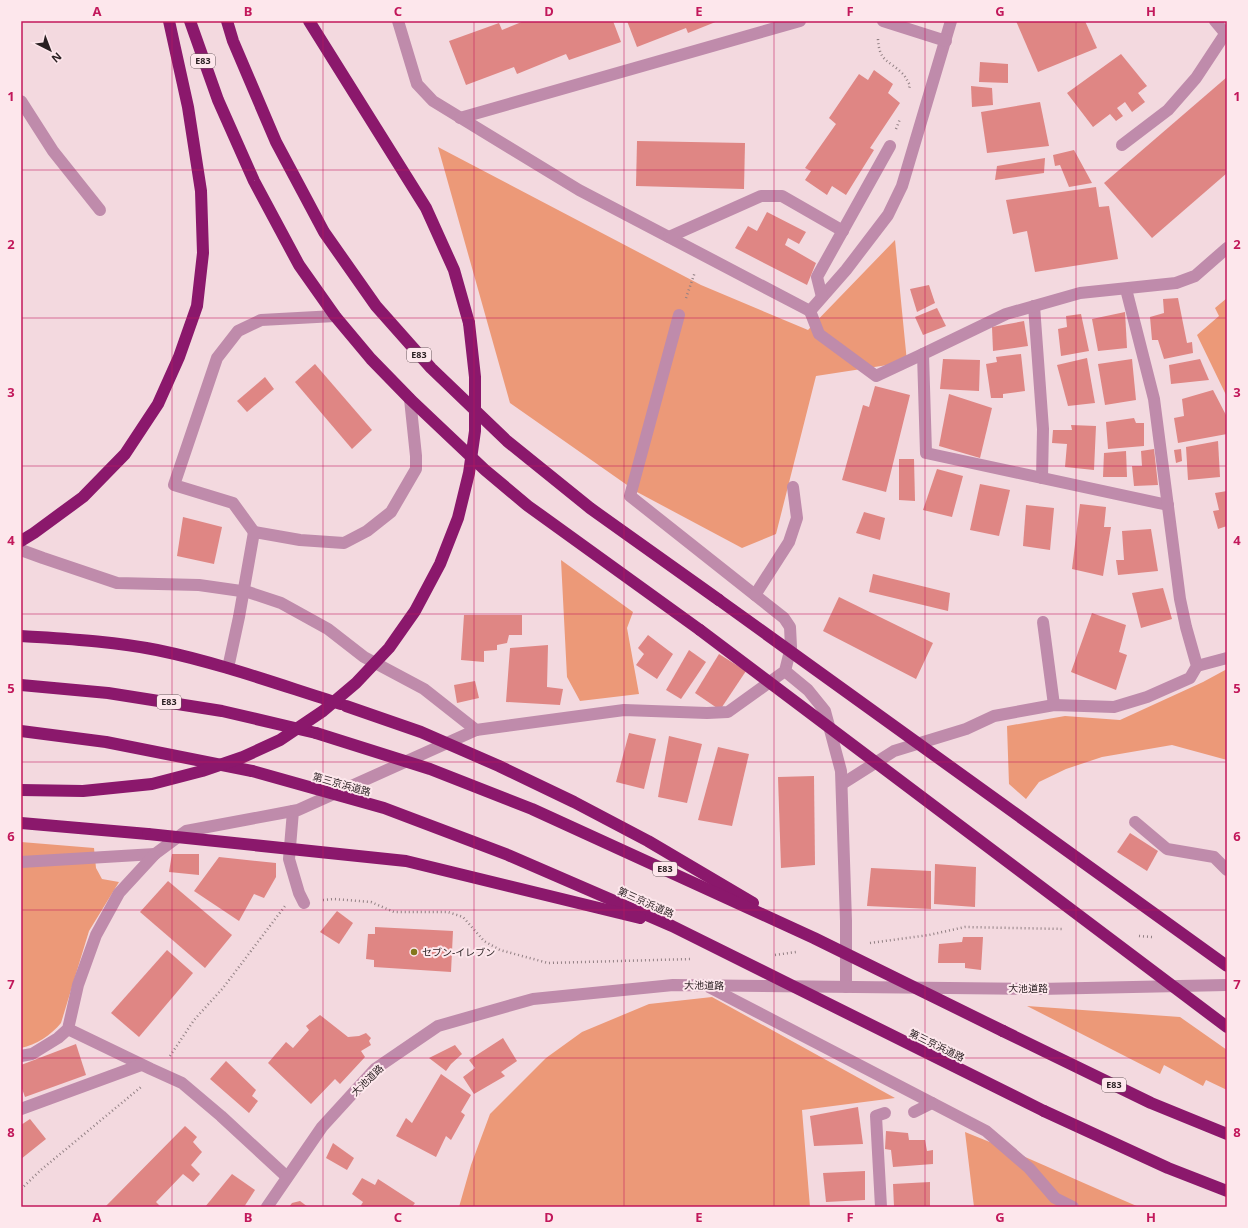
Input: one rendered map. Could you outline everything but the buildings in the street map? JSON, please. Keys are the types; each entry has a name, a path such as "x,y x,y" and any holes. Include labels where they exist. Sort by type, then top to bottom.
{"highway":[{"path":"21,541 83,497 125,454 158,404 179,357 197,306 203,253 201,191 188,107 169,21"},
{"name":"E83","path":"190,21 218,100 254,181 299,265 335,316 372,359 410,399 485,470 528,506 700,630 1227,1027"},
{"name":"E83","path":"227,21 233,41 276,142 324,232 376,306 430,368 507,440 590,508 1227,966"},
{"path":"21,790 83,791 152,784 202,771 243,757 280,740 323,711 361,678 389,648 416,611 440,564 458,518 469,473 474,431 475,377 469,323 454,270 426,208 309,21"},
{"path":"21,636 88,640 150,649 228,668 421,732 499,766 574,802 648,841 814,938"},
{"name":"E83","path":"21,685 108,692 222,711 316,734 430,769 532,809 814,938 1151,1103 1227,1134"},
{"name":"第三京浜道路","path":"21,731 106,742 252,771 384,808 508,855 672,926 1044,1111 1168,1168 1227,1191"},
{"path":"21,824 148,834 406,861 672,926"}],"street":[{"path":"398,21 417,84 432,102 579,190 810,311 819,334 876,376 1006,314 1080,293 1176,284 1195,276 1227,248"},
{"path":"460,118 800,21"},
{"path":"810,311 846,270 888,216 902,186 951,21"},
{"path":"1122,145 1168,110 1196,78 1226,32 1215,21"},
{"path":"884,22 946,41"},
{"path":"21,101 54,151 100,210"},
{"path":"822,297 817,276 890,146"},
{"path":"670,237 761,196 782,196 843,231"},
{"path":"1126,289 1154,399 1180,599 1197,666"},
{"path":"1034,306 1043,429 1042,478"},
{"path":"21,1056 32,1054 58,1038 68,1029 78,985 96,934 119,894 155,854 186,831 293,811 476,730 624,710 707,713 728,712 784,672 791,647 790,627 784,618 630,496 679,315"},
{"path":"228,668 254,542 254,532 233,503 174,485 217,358 238,331 261,320 335,316"},
{"path":"923,354 926,453 1168,505"},
{"path":"254,532 300,540 344,543 367,531 391,512 416,469 410,399"},
{"path":"755,595 789,542 797,518 793,487"},
{"path":"21,550 117,583 199,585 243,591 281,603 328,629 364,657 424,689 476,730"},
{"path":"1043,622 1054,705"},
{"path":"842,784 894,751 966,729 994,716 1054,705 1114,707 1190,678 1197,666 1227,658"},
{"path":"784,672 808,690 825,712 841,771 846,921 846,987"},
{"path":"293,811 288,859 299,893 304,903"},
{"path":"1135,822 1167,849 1214,857 1227,870"},
{"path":"21,862 155,854"},
{"name":"大池道路","path":"267,1207 322,1127 374,1070 438,1026 533,999 673,985 1039,989 1227,985"},
{"path":"707,985 986,1131 1028,1168 1056,1198 1073,1207"},
{"path":"68,1029 141,1065 182,1083 221,1116 287,1177"},
{"path":"21,1109 141,1065"},
{"path":"914,1112 932,1102"},
{"path":"881,1207 876,1116 885,1113"}],"path":[{"path":"884,22 878,38 878,50 884,58 904,74 910,85 908,92"},
{"path":"890,146 902,112"},
{"path":"679,315 696,268"},
{"path":"21,1189 42,1169 157,1072 194,1020 223,988 285,905 334,899 371,902 394,912 448,912 463,917 484,941 500,950 548,963 697,958"},
{"path":"864,944 930,935 965,927 1053,928 1069,930"},
{"path":"1132,935 1156,937"},
{"path":"772,956 803,952"}],"shaded area":[{"path":"438,147 701,285 808,330 895,240 907,362 816,376 776,534 742,548 637,492 510,403"},
{"path":"1227,298 1227,397 1197,335 1219,316 1215,308"},
{"path":"561,560 633,612 627,628 639,694 580,701 567,677"},
{"path":"1227,669 1227,760 1172,745 1102,757 1066,769 1039,782 1026,799 1009,784 1007,726 1065,716 1120,720 1203,682"},
{"path":"21,842 94,848 96,868 102,879 119,882 89,931 61,1023 53,1032 43,1039 32,1045 21,1048"},
{"path":"712,997 895,1098 802,1110 810,1207 459,1207 471,1165 490,1114 546,1058 582,1032 649,1004"},
{"path":"1027,1006 1180,1017 1227,1050 1227,1090 1206,1080 1203,1086 1164,1065 1160,1074"},
{"path":"965,1132 1009,1150 1139,1207 974,1207"}],"place":[{"name":"セブン-イレブン","path":"414,952"}]}
